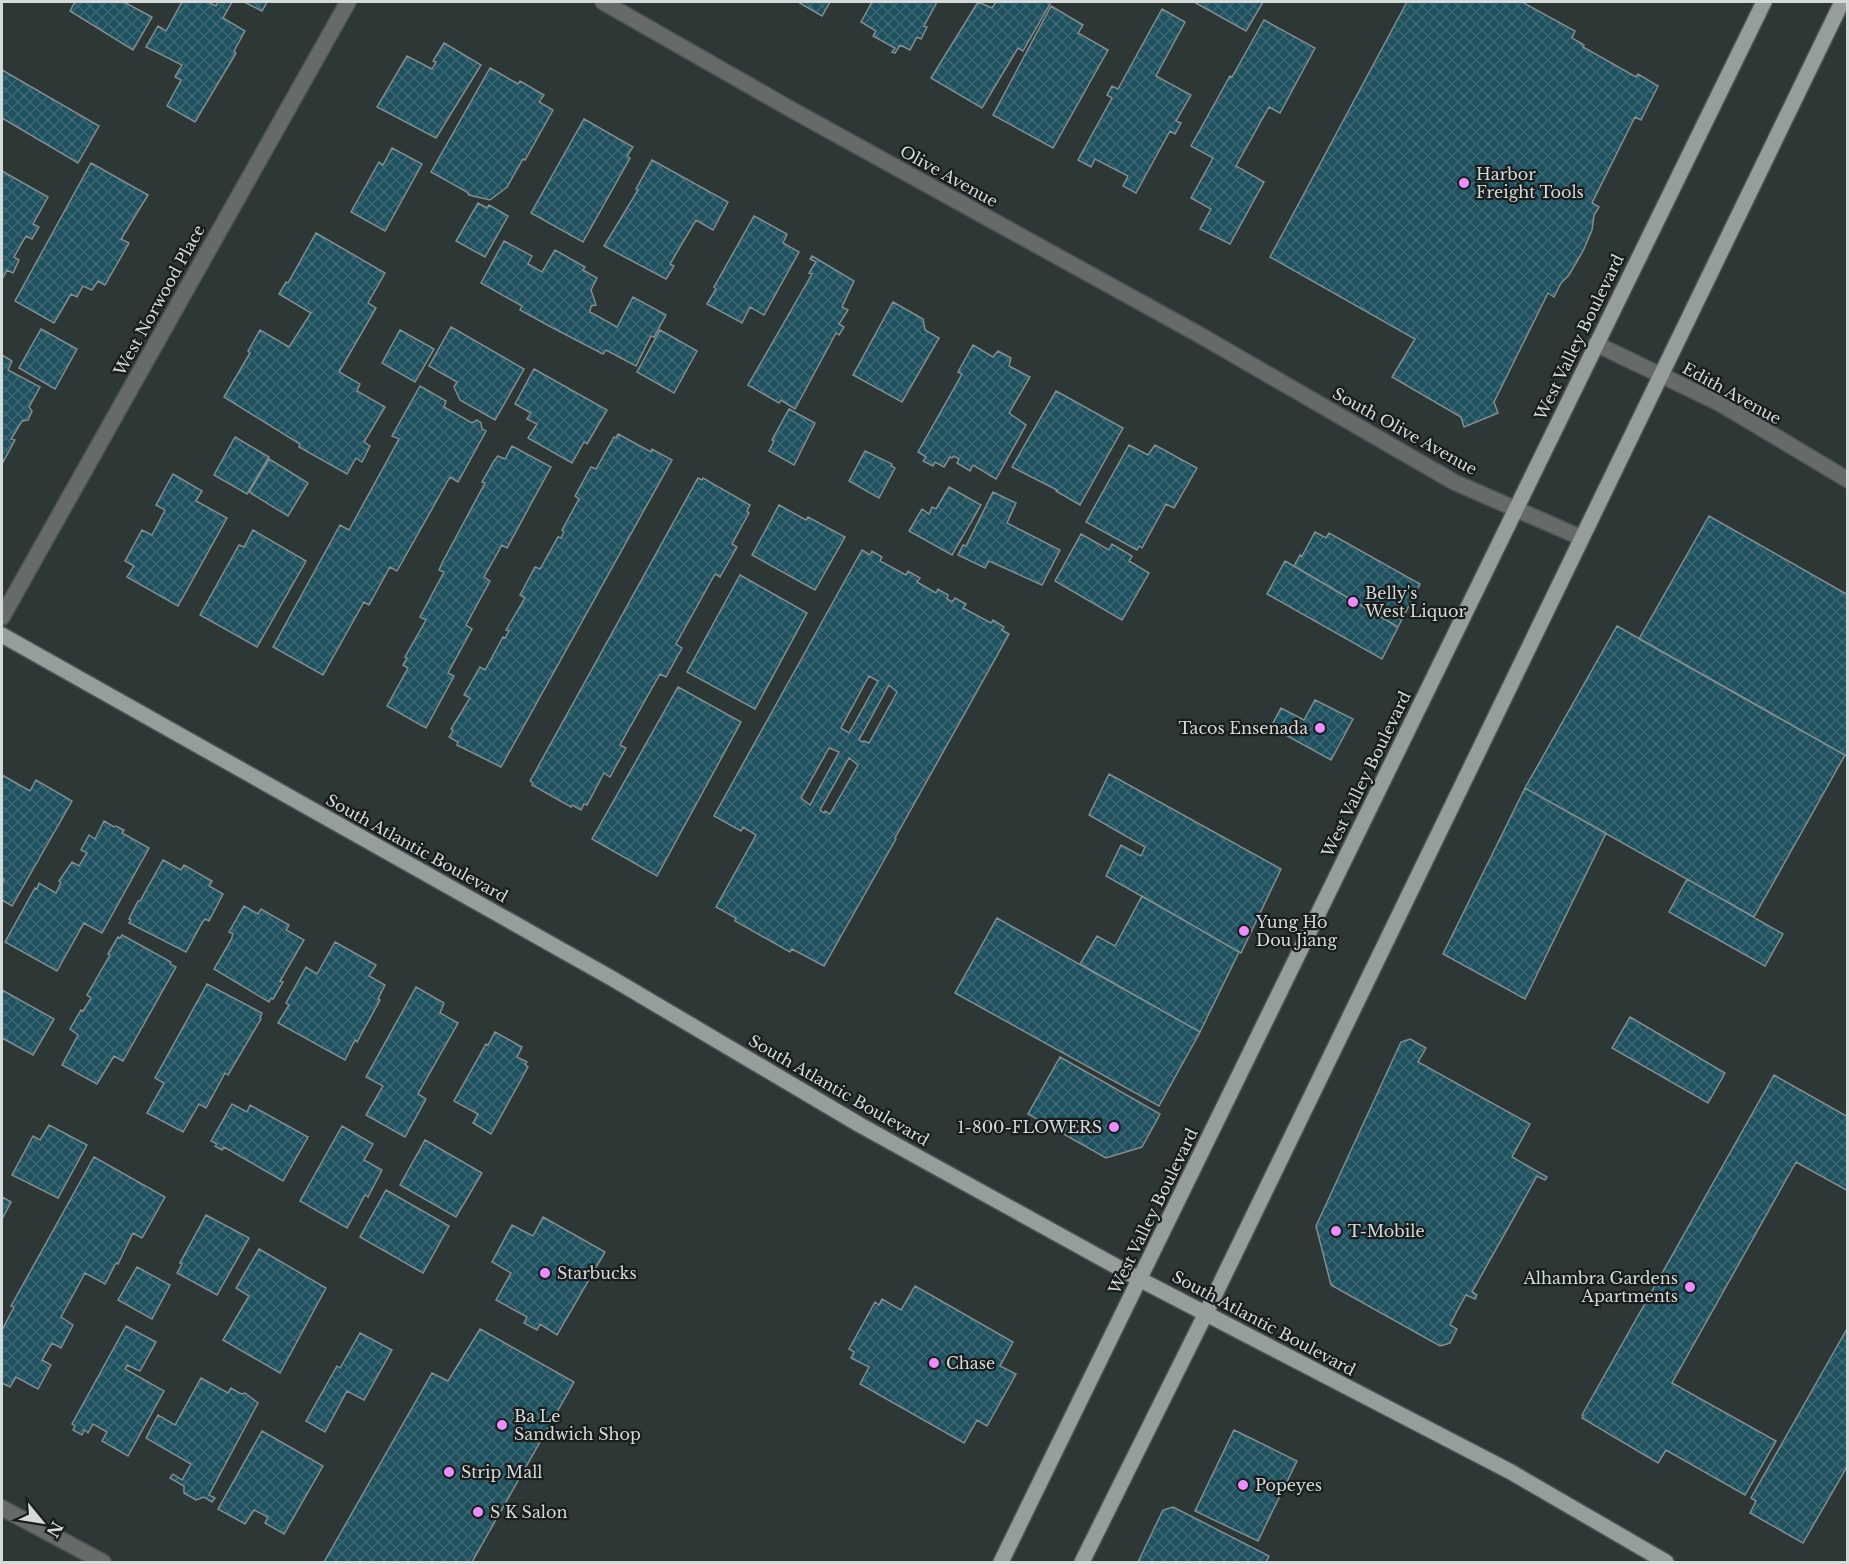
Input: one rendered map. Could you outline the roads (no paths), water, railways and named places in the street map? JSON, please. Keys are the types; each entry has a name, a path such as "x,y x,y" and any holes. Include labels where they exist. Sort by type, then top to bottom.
{"main road":[{"name":"West Valley Boulevard","path":"1000,1563 1764,2"},
{"path":"1082,1563 1206,1313 1842,2"},
{"name":"South Atlantic Boulevard","path":"2,634 613,979 860,1125 1139,1279 1511,1472 1666,1563"}],"street":[{"name":"West Norwood Place","path":"2,617 348,2"},
{"name":"Olive Avenue","path":"603,2 1279,381"},
{"name":"Edith Avenue","path":"1596,344 1721,404 1848,480"},
{"name":"South Olive Avenue","path":"1279,381 1454,482 1582,538"},
{"path":"2,1508 103,1563"}],"place":[{"name":"Harbor Freight Tools","path":"1464,183"},
{"name":"Belly's West Liquor","path":"1353,602"},
{"name":"Tacos Ensenada","path":"1320,728"},
{"name":"Yung Ho Dou Jiang","path":"1244,931"},
{"name":"1-800-FLOWERS","path":"1114,1127"},
{"name":"T-Mobile","path":"1336,1231"},
{"name":"Starbucks","path":"545,1273"},
{"name":"Alhambra Gardens Apartments","path":"1690,1287"},
{"name":"Chase","path":"934,1363"},
{"name":"Ba Le Sandwich Shop","path":"502,1425"},
{"name":"Strip Mall","path":"449,1472"},
{"name":"Popeyes","path":"1243,1485"},
{"name":"S K Salon","path":"478,1512"}]}
